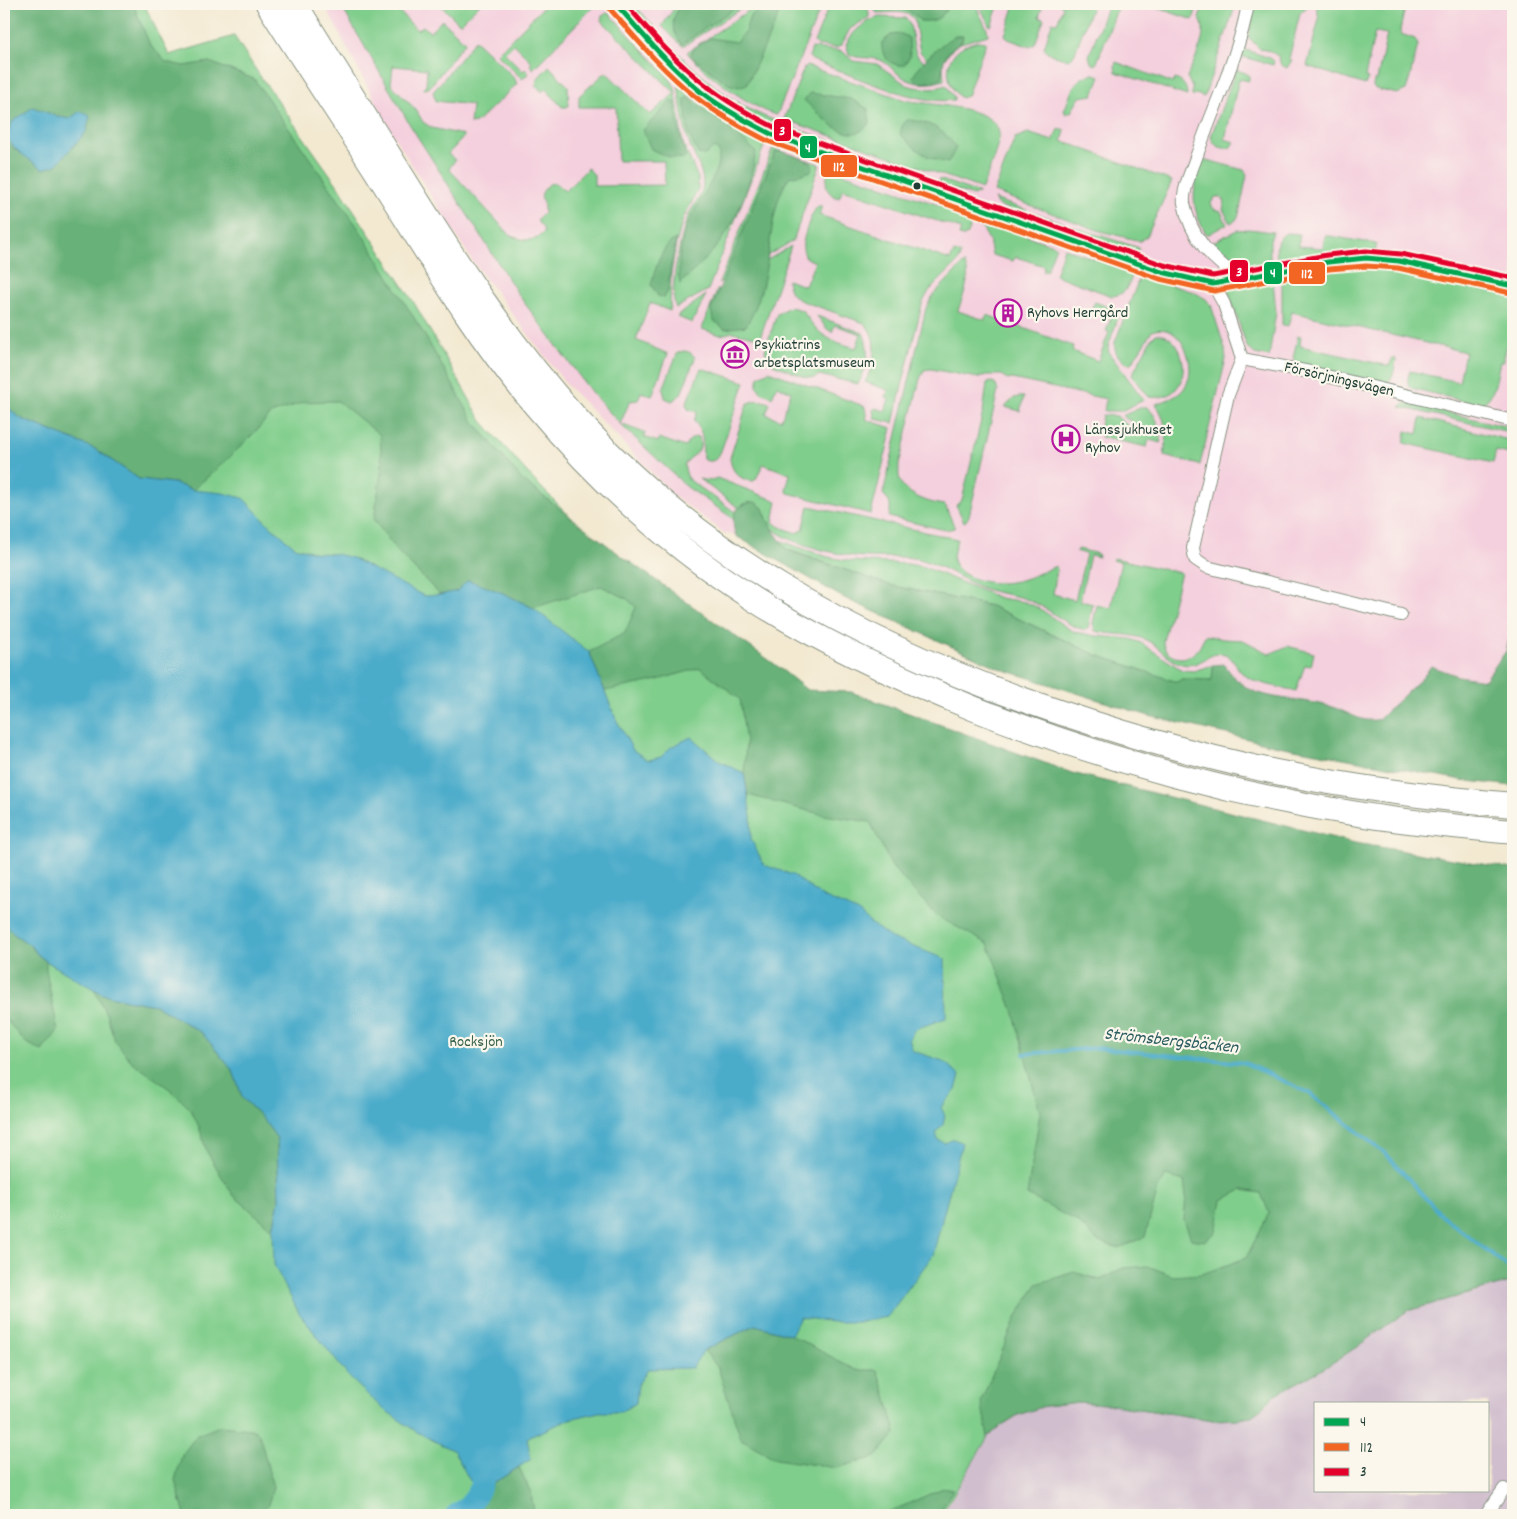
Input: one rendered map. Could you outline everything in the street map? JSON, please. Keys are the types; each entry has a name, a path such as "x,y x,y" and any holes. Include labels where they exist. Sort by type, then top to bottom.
{"highway":[{"path":"261,4 290,39"},
{"path":"268,4 462,306 535,405 568,443 628,502 720,577 753,599 801,628 857,658 944,697 1042,735 1128,762 1219,787 1352,813 1437,825 1513,832"},
{"path":"295,4 438,234 526,359 576,419 643,485 723,550 796,597 869,635 952,673 1050,709 1131,735 1222,760 1313,779 1441,798 1513,806"},
{"path":"307,4 346,86"},
{"path":"1437,825 1513,844"}],"street":[{"path":"616,4 650,44 692,85 736,116 773,134 1162,272 1213,284 1328,262 1366,258 1399,261 1513,286"},
{"path":"1242,278 1226,270 1210,255 1190,222 1184,201 1192,170 1231,60 1248,4"},
{"path":"1213,284 1224,304 1242,359 1228,395 1193,548 1195,559 1207,567 1401,615"},
{"name":"Försörjningsvägen","path":"1242,359 1310,372 1513,421"},
{"path":"1486,1515 1504,1489"}],"shaded area":[{"name":"Länssjukhuset Ryhov","path":"324,4 1513,4 1513,786 1467,781 1278,746 1149,716 1001,669 842,597 736,536 724,533 673,495 566,384 473,262 393,135"},
{"path":"1513,1281 1513,1515 942,1515 988,1437 1018,1415 1038,1407 1078,1402 1106,1404 1213,1420 1238,1419 1261,1409 1276,1394 1321,1370 1407,1311"}],"green space":[{"name":"Rocksjön","path":"4,4 144,4 169,55 234,36 336,183 413,301 482,421 532,478 604,551 1513,1281 1407,1311 1321,1370 1276,1394 1250,1417 1213,1420 1106,1404 1078,1402 1038,1407 1018,1415 988,1437 941,1515 4,1515"},
{"path":"4,4 133,4 150,45 166,62 184,66 209,62 254,79 359,229 424,334 474,422 522,480 623,557 776,665 807,690 851,692 1072,773 1355,843 1513,869 1513,1281 1407,1311 1321,1370 1276,1394 1250,1417 1213,1420 1106,1404 1078,1402 1045,1406 1018,1415 988,1437 981,1401 1017,1316 1037,1284 1074,1272 1100,1280 1123,1268 1148,1266 1173,1276 1202,1274 1246,1258 1269,1213 1261,1193 1242,1190 1222,1200 1216,1232 1204,1241 1191,1239 1184,1220 1186,1196 1184,1181 1166,1176 1158,1188 1145,1237 1119,1248 1099,1242 1078,1222 1027,1195 1040,1113 1013,1010 988,944 937,916 892,867 870,822 824,815 748,795 744,773 746,743 740,699 700,668 654,681 605,691 589,652 625,633 636,607 626,598 601,586 533,608 503,593 457,591 440,595 399,553 374,520 382,465 380,435 338,401 304,402 271,414 230,457 193,490 174,483 139,479 95,449 20,418 4,404","holes":["33,108 69,119 56,165 43,169 11,147"]},
{"path":"340,4 392,4 417,30 423,26 430,32 442,20 465,42 429,88 423,88 426,85 427,69 393,66 391,84 416,110 423,122 432,128 463,135 463,138 448,154 455,160 449,169 511,236 520,239 532,240 544,232 542,226 538,223 538,218 544,213 542,192 549,184 555,183 565,191 588,168 594,175 594,186 665,185 664,161 618,161 616,107 579,107 579,96 606,72 650,115 675,93 601,20 602,16 607,13 610,14 671,80 675,87 683,143 698,178 698,190 683,219 676,245 671,275 670,311 650,303 636,340 668,354 652,396 641,392 638,400 630,401 620,424 592,393 520,297 410,125"},
{"path":"439,4 480,4 461,23"},
{"path":"546,4 595,5 533,69 530,65 532,62 514,44 505,53 523,71 525,69 529,73 522,79 497,54"},
{"path":"626,4 634,4 680,55 715,87 753,111 774,120 770,125 730,103 698,80 666,49"},
{"path":"677,4 748,4 683,46 662,26"},
{"path":"681,4 741,4 682,44 675,34 673,24 675,14"},
{"path":"758,4 822,4 777,115 755,106 729,89 704,69 687,52"},
{"path":"767,4 781,4 776,22 747,84 739,87 728,84 690,56 694,48 710,38 736,42 745,32 750,16"},
{"path":"830,4 865,4 869,12 869,17 850,29 842,44 837,48 817,45 814,42"},
{"path":"869,4 975,4 988,35 961,43 954,47 944,60 927,59 920,52 914,18 901,12 877,13"},
{"path":"889,4 950,4 944,13 935,20 920,21 907,11 891,8"},
{"path":"979,4 999,4 991,26 989,25"},
{"path":"1015,4 1043,4 1039,17 1044,19 1035,44 1030,47 1008,39 1005,35"},
{"path":"1059,4 1093,4 1074,55 1070,59 1056,56 1044,48 1052,22 1057,23 1063,7"},
{"path":"1108,4 1119,4 1096,65 1091,63 1089,56"},
{"path":"1146,4 1198,4 1193,20"},
{"path":"1204,4 1236,4 1204,97 1196,94 1192,96 1192,87 1187,77 1202,39 1202,24 1199,18"},
{"path":"1256,4 1310,4 1300,13 1289,59 1292,60 1287,68 1281,65 1278,56 1270,51 1260,49 1248,37"},
{"path":"1316,4 1406,4 1400,30 1401,34 1415,39 1418,45 1406,90 1397,94 1373,87 1374,80 1377,80 1387,34 1375,32 1365,77 1368,78 1365,85 1307,66 1319,19"},
{"path":"879,17 906,18 911,29 914,48 919,58 929,63 943,65 944,80 925,84 913,82 907,80 882,61 849,54 846,44 852,35 864,24"},
{"path":"902,34 909,38 910,56 904,65 899,65 887,60 883,52 882,42 891,35"},
{"path":"963,35 962,41 951,49 946,57 941,79 918,83 913,78 919,67 938,48 955,36"},
{"path":"475,40 514,77 517,84 476,123 470,124 472,105 436,101 433,92"},
{"path":"978,41 986,42 967,96 961,98 952,87 950,81 948,74 950,60 961,48"},
{"path":"812,48 842,51 853,61 877,64 907,85 914,87 932,89 946,85 954,100 939,101 883,88 812,60 809,57"},
{"path":"1243,49 1270,58 1274,61 1273,65 1243,57 1241,53"},
{"path":"1116,62 1173,83 1175,79 1178,80 1184,85 1187,96 1116,72"},
{"path":"549,66 568,86 569,106 562,107 545,88 542,92 536,85 537,79"},
{"path":"807,66 905,100 958,108 986,117 995,124 999,138 996,152 982,189 784,119 804,68"},
{"path":"1236,70 1246,73 1249,76 1249,81 1239,79 1225,139 1234,142 1230,148 1223,148 1215,144 1211,136"},
{"path":"1094,74 1100,76 1093,95 1080,97 1071,112 1066,114 1064,111 1077,82 1081,78"},
{"path":"678,86 720,118 765,144 708,290 676,308 674,276 679,247 689,214 703,187 700,168 687,136"},
{"path":"810,93 851,99 868,109 870,123 861,131 854,133 838,129 804,100"},
{"path":"685,98 688,98 723,124 756,152 751,175 733,222 716,248 680,284 679,260 684,233 713,178 719,151 714,148 705,155 698,154 689,135"},
{"path":"671,101 675,102 680,136 686,157 678,159 668,157 651,149 643,130"},
{"path":"907,120 922,122 936,128 947,136 956,148 948,163 926,156 900,134 902,126"},
{"path":"783,124 909,169 907,174 792,135 785,130"},
{"path":"1058,129 1065,131 1062,141 1172,181 1147,236 1140,241 1100,231 994,192 1015,138 1028,133 1053,141"},
{"path":"773,148 819,164 793,241 719,283"},
{"path":"782,151 809,161 813,165 811,171 789,177 780,195 774,217 764,281 754,311 746,326 725,329 713,320 711,309 775,152"},
{"path":"1203,159 1244,170 1247,175 1236,220 1230,223 1223,209 1225,201 1220,197 1215,197 1211,203 1212,206 1215,210 1220,210 1227,224 1207,235 1197,215 1194,198 1196,180"},
{"path":"830,169 969,215 972,219 968,234 963,237 959,236 961,229 843,189 839,198 834,196 828,190 826,182"},
{"path":"939,179 979,193 973,196 938,184"},
{"path":"994,199 1064,223 1064,226 999,206"},
{"path":"818,206 822,206 819,215 950,260 954,252 961,254 957,263 929,291 922,304 893,423 875,419 873,410 876,408 885,411 889,399 886,397 888,390 865,382 871,368 874,352 874,344 869,329 864,323 802,301 791,293 787,280 805,286 815,262 806,258 803,245 809,223"},
{"path":"984,222 1056,246 1047,270 1043,272 1044,266 1016,257 1013,261 992,255 989,240 981,226"},
{"path":"1071,226 1139,248 1136,253 1070,230"},
{"path":"1249,229 1273,232 1270,241 1270,265 1244,266 1237,264 1225,256 1213,242 1237,230"},
{"path":"1287,233 1299,234 1299,246 1323,248 1325,236 1330,236 1376,244 1376,251 1336,253 1278,264 1277,242"},
{"path":"676,239 668,291 664,298 658,296 651,285 663,252"},
{"path":"791,246 760,338 733,332 720,335 702,329 717,290"},
{"path":"1064,248 1133,273 1127,288 1121,294 1112,296 1055,275"},
{"path":"964,263 967,281 958,311 985,320 987,315 1073,346 1072,351 1098,361 1109,332 1106,331 1112,315 1092,307 1095,302 1119,311 1108,347 1109,353 1144,400 1121,411 1104,411 1106,399 1012,379 1008,380 1002,375 986,375 978,378 931,369 924,370 920,379 899,465 899,478 902,485 916,496 945,505 955,528 945,530 889,517 890,504 883,494 926,308 933,295"},
{"path":"1355,267 1395,270 1513,296 1513,318 1503,362 1500,362 1492,393 1485,402 1479,405 1411,388 1408,384 1410,371 1459,382 1465,352 1292,312 1288,326 1282,325 1282,280 1284,278"},
{"path":"1140,276 1194,292 1206,299 1211,305 1219,330 1226,359 1200,465 1164,456 1165,429 1160,410 1156,404 1179,393 1185,387 1189,378 1188,357 1185,347 1179,338 1171,332 1162,329 1152,331 1130,364 1120,359 1115,349 1115,342"},
{"path":"1273,280 1276,312 1269,357 1255,354 1247,347 1228,291 1229,288"},
{"path":"706,295 692,323 678,317 678,315"},
{"path":"791,307 802,310 819,332 837,342 856,348 861,334 835,325 832,332 827,329 817,316 863,333 867,346 867,359 864,372 858,384 819,375 815,378 805,377 773,364 765,350 777,314"},
{"path":"1156,334 1167,337 1176,344 1181,355 1183,368 1181,380 1175,390 1164,396 1149,397 1132,375 1151,339"},
{"path":"1298,336 1301,337 1300,346 1389,366 1392,359 1395,358 1392,377 1384,384 1298,364 1293,358"},
{"path":"687,351 695,358 681,394 672,401 665,398 663,389 677,354"},
{"path":"701,368 745,382 721,451 718,457 712,461 703,459 701,434 698,425 694,421 697,412 688,409 686,404"},
{"path":"769,371 861,405 865,407 867,420 892,428 871,514 788,493 786,490 790,474 763,464 754,481 744,479 734,471 730,458 747,404 753,401 770,403 766,414 781,420 791,392 777,386 772,397 761,392 757,386 759,376"},
{"path":"987,383 995,383 998,391 969,516 964,522 956,505 961,502 963,496 983,412"},
{"path":"1024,397 1020,411 1005,407 1014,398"},
{"path":"1406,403 1513,428 1513,433 1400,407"},
{"path":"1142,407 1147,407 1155,416 1158,425 1156,430 1138,426 1122,416"},
{"path":"1102,415 1117,416 1126,424 1137,429 1148,433 1160,434 1161,443 1149,440 1147,447 1101,437 1102,431 1099,430"},
{"path":"1421,418 1513,441 1513,455 1496,451 1493,463 1404,443 1406,431 1418,434"},
{"path":"620,424 645,433 644,437 658,442 659,438 685,447 692,438 699,437 699,451 684,465 688,479 769,536 828,557 850,561 908,564 924,567 1000,598 1025,602 1039,608 1075,632 1131,639 1141,643 1182,670 1193,671 1213,665 1213,680 1182,679 1177,682 1094,654 991,606 889,585 769,543 687,487"},
{"path":"717,478 777,501 773,522 796,533 803,530 809,506 957,539 953,561 959,569 972,578 996,583 1011,582 1028,578 1056,566 1053,594 1075,600 1086,554 1076,551 1079,549 1098,554 1099,557 1090,555 1080,601 1093,604 1088,629 1078,628 1029,600 988,590 922,560 846,555 818,549 791,540 772,528 762,507 745,503 739,508 699,479 709,481"},
{"path":"755,502 762,507 771,527 787,550 889,585 991,606 1094,654 1177,682 1182,679 1212,680 1213,665 1224,664 1238,681 1256,692 1325,705 1367,720 1379,719 1424,676 1431,666 1458,676 1485,680 1506,651 1513,623 1513,786 1467,781 1278,746 1149,716 1001,669 842,597 736,536 733,523 735,512 743,505"},
{"path":"1114,558 1181,573 1163,641 1166,651 1174,657 1185,658 1190,656 1201,645 1205,635 1223,639 1243,640 1270,654 1287,646 1314,653 1311,666 1305,665 1296,691 1247,677 1230,657 1225,654 1219,653 1194,664 1182,664 1172,660 1142,638 1095,631 1093,623 1097,605 1111,608 1121,562 1112,560"},
{"path":"4,923 46,961 46,970 58,1031 42,1051 25,1042 4,1017"},
{"path":"94,989 103,994 155,1005 202,1033 233,1071 243,1099 259,1114 277,1138 279,1200 273,1230 233,1195 207,1152 191,1110 171,1090 132,1062 115,1041 107,1016"},
{"path":"755,1325 791,1335 856,1370 877,1370 896,1433 876,1457 836,1468 776,1459 741,1439 718,1368 704,1350"},
{"path":"220,1426 251,1429 259,1433 273,1487 268,1505 254,1515 185,1515 175,1480 182,1455 197,1435"},
{"path":"519,1467 531,1493 533,1515 474,1515 495,1482"},
{"path":"943,1488 953,1490 938,1515 883,1515"}],"water":[{"path":"33,107 69,119 80,111 90,116 86,132 56,165 43,169 18,151 7,137 12,122"},
{"name":"Rocksjön","path":"4,404 20,418 95,449 139,479 174,483 193,490 223,493 243,498 265,521 295,547 318,553 336,554 352,558 424,596 457,591 468,580 503,593 533,608 589,652 616,719 633,750 648,760 661,757 671,747 691,737 719,761 744,773 751,816 751,839 764,865 793,875 823,897 859,912 870,923 891,938 945,959 946,1018 915,1029 909,1039 913,1051 943,1061 960,1075 956,1090 941,1107 945,1116 943,1125 936,1132 938,1140 945,1143 954,1139 962,1143 933,1255 887,1317 860,1322 832,1322 800,1317 791,1335 755,1325 704,1350 692,1368 648,1369 638,1384 636,1403 620,1412 599,1412 570,1419 527,1438 531,1459 477,1494 454,1451 417,1432 382,1408 349,1377 299,1313 274,1265 273,1230 279,1200 277,1138 259,1114 243,1099 233,1071 202,1033 155,1005 103,994 81,982 46,961 4,923"}],"waterway":[{"name":"Strömsbergsbäcken","path":"1024,1054 1097,1048 1245,1063 1309,1093 1387,1155 1441,1215 1507,1266 1513,1266"},
{"path":"456,1515 469,1506 477,1494 489,1467"}],"transit line":[{"name":"4","path":"616,4 646,39 689,82 727,110 773,135 1162,272 1213,284 1328,262 1366,258 1399,261 1513,286"},
{"name":"3","path":"626,4 685,68 732,104 776,128 1164,265 1213,276 1327,255 1366,251 1401,254 1513,278"},
{"name":"112","path":"610,9 651,55 685,88 723,116 770,142 1160,279 1214,291 1329,269 1366,266 1398,268 1511,293"}],"place":[{"name":"Ryhovs Herrgård","path":"1008,313"},
{"name":"Psykiatrins arbetsplatsmuseum","path":"735,354"},
{"name":"Länssjukhuset Ryhov","path":"1066,439"}]}
